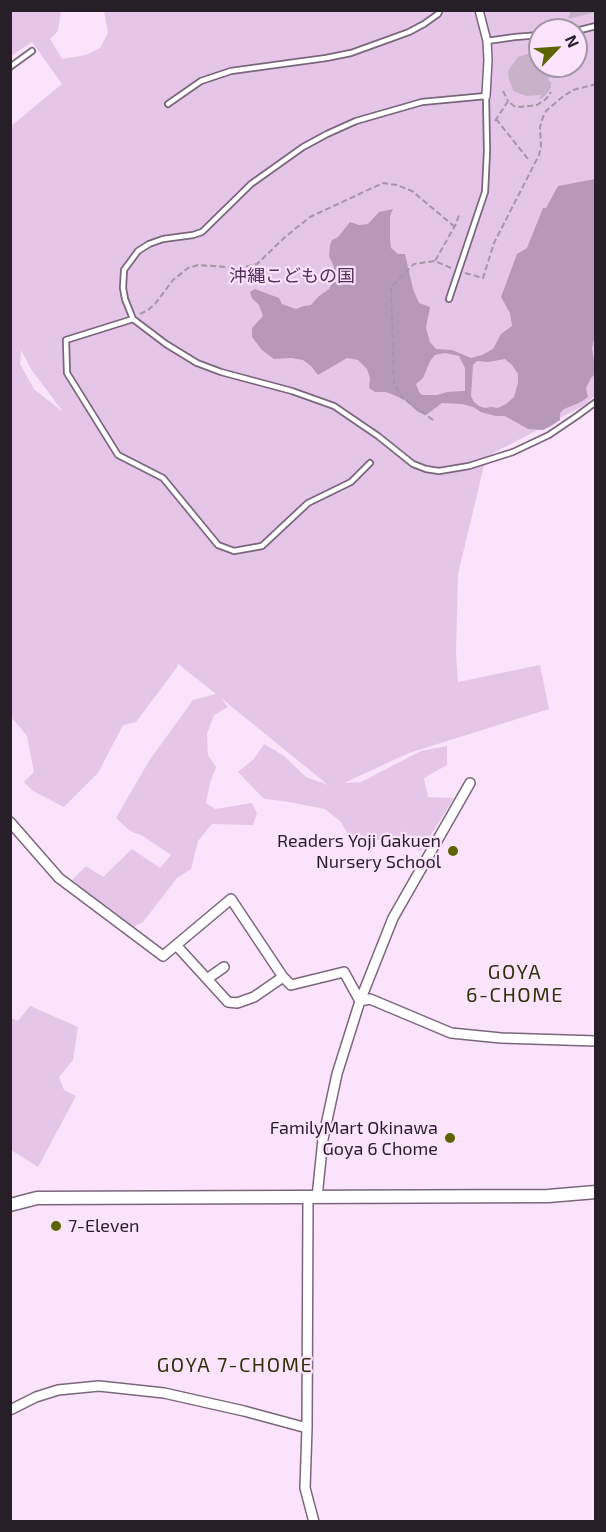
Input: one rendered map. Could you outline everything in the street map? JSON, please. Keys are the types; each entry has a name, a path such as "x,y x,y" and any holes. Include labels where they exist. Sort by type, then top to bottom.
{"street":[{"path":"479,10 487,41 486,96"},
{"path":"314,1521 305,1488 312,1197 323,1139 337,1074 360,1001 393,918 470,783"},
{"path":"10,822 59,878 163,956 231,899 283,977 291,985 344,972 360,1001"},
{"path":"176,945 228,1002 237,1003 254,997 283,977"},
{"path":"207,979 224,967"},
{"path":"360,1001 370,999 451,1033 501,1038 596,1041"},
{"path":"10,1205 37,1198 548,1196 596,1192"},
{"path":"10,1410 36,1397 58,1390 99,1386 164,1393 307,1428"}],"lane":[{"path":"168,104 201,81 231,71 351,53 409,32 424,24 440,10"},
{"path":"487,41 528,36"},
{"path":"10,67 32,51"},
{"path":"449,299 485,192 486,96 422,102 356,121 327,134 303,147 251,184 202,232 163,239 150,244 138,251 124,270 125,299 133,319 166,344 197,363 221,372 292,391 334,406 378,436 413,464 426,469 439,471 469,466 513,452 549,435 596,402"},
{"path":"133,319 66,340 67,373 118,455 163,478 218,545 234,551 262,546 308,503 351,482 370,463"}],"path":[{"path":"433,420 403,398 394,384 391,287 414,264 435,261 483,278 494,243 539,155 540,122 546,111 573,90 596,84"},
{"path":"503,91 508,101 520,107 537,105 551,92"},
{"path":"486,121 495,121 508,101"},
{"path":"496,119 528,159"},
{"path":"133,319 155,304 172,280 188,268 198,265 240,268 257,264 310,217 383,183 397,185 412,192 454,227"},
{"path":"435,261 459,215"}],"green space":[{"name":"沖縄こどもの国","path":"11,11 61,11 58,31 50,39 62,59 86,55 100,48 108,33 104,11 595,11 595,395 585,405 486,457 458,574 456,652 458,682 540,665 549,709 409,753 344,783 361,782 421,751 447,746 447,765 424,778 428,797 454,798 421,851 388,840 351,840 341,822 325,809 264,799 238,772 254,759 264,744 284,756 306,777 328,785 221,698 228,707 214,715 207,734 208,755 216,767 206,803 215,809 252,803 257,813 253,825 212,824 198,841 191,869 177,878 143,922 132,928 71,881 86,866 103,877 132,849 160,868 171,855 143,836 130,831 116,818 149,761 193,700 216,694 177,663 178,666 136,722 123,725 98,773 64,807 33,791 24,782 34,772 27,736 13,719 11,720 11,126 62,84 32,42 11,56","holes":["21,350 31,369 63,412 34,389 20,364"]},
{"path":"30,1006 78,1027 73,1060 59,1077 64,1090 76,1096 38,1167 11,1150 11,1018 18,1021"}],"shaded area":[{"path":"595,179 596,332 592,348 595,374 586,388 588,397 564,409 560,413 560,420 543,430 528,429 505,416 495,416 462,404 442,403 426,415 394,395 375,392 369,388 370,378 367,369 358,360 347,358 318,375 303,360 274,359 262,350 252,337 252,328 263,316 250,292 255,289 279,298 282,304 296,309 311,305 329,289 334,280 334,267 329,256 332,240 338,237 350,222 359,225 368,224 379,212 393,209 390,216 391,248 398,254 405,254 413,289 419,303 430,307 426,328 430,342 436,349 452,350 471,358 482,355 493,349 501,334 512,326 510,313 501,297 517,254 527,248 543,208 546,208 558,186","holes":["445,353 459,356 465,368 465,391 422,395 416,384 423,378 435,355","505,359 518,374 514,397 498,408 479,406 471,396 473,365 477,361"]}],"building":[{"path":"571,10 596,10 596,12 568,18"},
{"path":"528,54 528,78 549,78 551,82 551,88 539,100 541,95 527,96 513,90 508,71 518,57"}],"place":[{"name":"Readers Yoji Gakuen Nursery School","path":"453,851"},
{"name":"FamilyMart Okinawa Goya 6 Chome","path":"450,1138"},
{"name":"7-Eleven","path":"56,1226"}],"district":[{"name":"GOYA 6-CHOME","path":"515,984"},
{"name":"GOYA 7-CHOME","path":"235,1365"}]}
